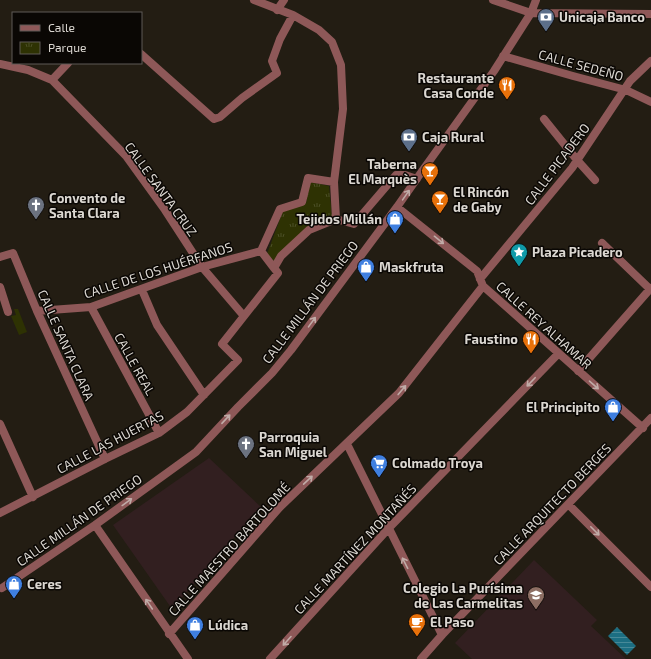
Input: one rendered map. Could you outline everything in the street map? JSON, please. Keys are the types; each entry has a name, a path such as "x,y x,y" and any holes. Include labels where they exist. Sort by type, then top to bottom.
{"street":[{"path":"254,0 293,15 319,30 332,42 341,65 343,109 334,182 336,219"},
{"path":"277,10 284,0"},
{"path":"493,0 531,13 651,14"},
{"name":"CALLE MILLÁN DE PRIEGO","path":"0,588 95,525 196,452 272,373 291,350 417,179 503,56 531,13 536,0"},
{"path":"142,55 214,119 220,117 242,98 277,73 272,61 280,39 293,15"},
{"name":"CALLE SEDEÑO","path":"503,56 626,90 651,102"},
{"name":"CALLE PICADERO","path":"482,283 572,168 626,90 630,81 651,61"},
{"name":"CALLE SANTA CRUZ","path":"0,64 28,70 52,80 126,156 165,210 202,267 243,315"},
{"path":"52,80 67,64"},
{"path":"544,119 595,180"},
{"path":"334,182 308,178 302,202 280,209 261,251 274,268 281,256 309,230 336,219 354,224 396,175 405,175 417,179"},
{"name":"CALLE REY ALHAMAR","path":"397,207 478,271 482,283 558,354 643,428"},
{"path":"578,371 651,289 602,243"},
{"name":"CALLE DE LOS HUÉRFANOS","path":"37,311 91,307 142,290 202,267 261,251"},
{"name":"CALLE SANTA CLARA","path":"0,257 13,253 37,311 105,459"},
{"name":"CALLE LAS HUERTAS","path":"0,513 159,433 187,412 238,360 222,344 243,315 278,273 274,268"},
{"name":"CALLE MAESTRO BARTOLOMÉ","path":"169,634 279,508 399,393 482,283"},
{"path":"0,287 8,312"},
{"path":"142,290 157,325 204,395"},
{"name":"CALLE REAL","path":"91,307 159,433"},
{"name":"CALLE MARTÍNEZ MONTAÑÉS","path":"270,659 388,529 558,354"},
{"name":"CALLE ARQUITECTO BERGES","path":"421,659 442,635 651,418"},
{"path":"0,424 33,497"},
{"path":"347,444 442,635"},
{"path":"568,504 651,587"},
{"path":"95,525 169,634 188,659"}],"shaded area":[{"path":"209,458 261,507 172,609 113,525"},
{"name":"Colegio La Purísima de Las Carmelitas","path":"534,560 597,620 591,626 626,659 472,659 455,643"}],"green space":[{"path":"310,182 329,186 332,217 308,228 275,262 267,254 283,211 306,203"},
{"path":"14,309 18,309 27,332 19,335 11,316 16,315"}],"water":[{"path":"617,627 636,646 627,655 608,636"}],"place":[{"name":"Unicaja Banco","path":"546,32"},
{"name":"Restaurante Casa Conde","path":"507,100"},
{"name":"Caja Rural","path":"409,152"},
{"name":"Taberna El Marquès","path":"430,186"},
{"name":"El Rincón de Gaby","path":"440,214"},
{"name":"Convento de Santa Clara","path":"36,220"},
{"name":"Tejidos Millán","path":"395,234"},
{"name":"Plaza Picadero","path":"519,267"},
{"name":"Maskfruta","path":"366,282"},
{"name":"Faustino","path":"531,354"},
{"name":"El Principito","path":"613,422"},
{"name":"Parroquia San Miguel","path":"246,459"},
{"name":"Colmado Troya","path":"379,478"},
{"name":"Ceres","path":"14,599"},
{"name":"Colegio La Purísima de Las Carmelitas","path":"536,610"},
{"name":"El Paso","path":"417,637"},
{"name":"Lúdica","path":"195,640"}]}
